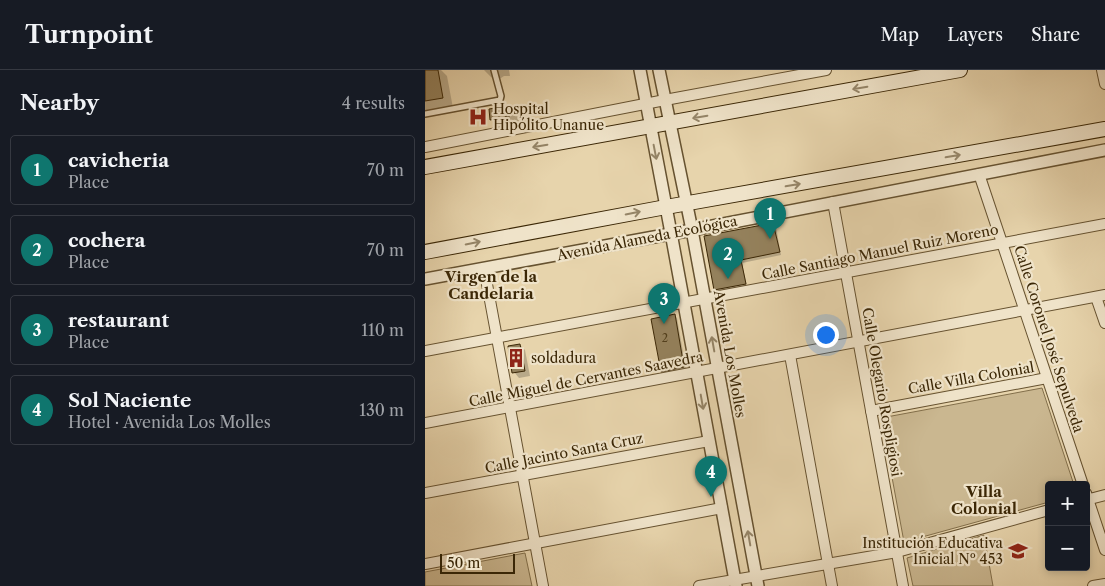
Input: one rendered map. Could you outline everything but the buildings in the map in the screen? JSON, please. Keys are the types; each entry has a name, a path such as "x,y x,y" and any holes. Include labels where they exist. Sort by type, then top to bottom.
{"main road":[{"path":"425,167 960,70"},
{"name":"Avenida Alameda Ecológica","path":"425,252 666,206 1105,129"}],"street":[{"path":"640,70 735,583"},
{"name":"Avenida Los Molles","path":"659,70 692,230 757,581"},
{"path":"425,147 825,70"},
{"path":"1102,70 1105,84"},
{"name":"Avenida Alameda Ecológica","path":"425,278 692,230 1105,150"},
{"name":"Calle Coronel José Sepulveda","path":"979,174 1082,481"},
{"name":"Calle Olegario Rospligiosi","path":"833,202 903,586"},
{"name":"Calle Santiago Manuel Ruiz Moreno","path":"425,351 1105,224"},
{"path":"484,268 543,586"},
{"path":"1101,296 1105,324"},
{"name":"Calle Miguel de Cervantes Saavedra","path":"425,423 1101,296"},
{"path":"790,355 831,586"},
{"name":"Calle Villa Colonial","path":"871,411 1047,378"},
{"name":"Calle Jacinto Santa Cruz","path":"425,493 709,441"},
{"path":"1090,497 1105,494"},
{"path":"1090,507 1105,550"},
{"path":"425,564 722,508"},
{"path":"699,586 757,581 827,564 897,552 1045,511"},
{"path":"1093,586 1105,584"}],"lane":[{"path":"425,114 500,100 501,96 494,70"}],"shaded area":[{"path":"1042,388 1073,481 1045,481 1045,503 904,542 881,418"},
{"path":"984,535 993,586 913,586 907,558"},
{"path":"525,553 532,586 425,586 425,572"}],"place":[{"name":"Hospital Hipólito Unanue","path":"478,117"},
{"name":"cavicheria","path":"770,239"},
{"name":"cochera","path":"728,279"},
{"name":"restaurant","path":"664,324"},
{"name":"soldadura","path":"516,358"},
{"name":"Sol Naciente","path":"711,497"},
{"name":"Institución Educativa Inicial Nº 453","path":"1018,551"}],"district":[{"name":"Virgen de la Candelaria","path":"491,284"},
{"name":"Villa Colonial","path":"984,500"}]}
